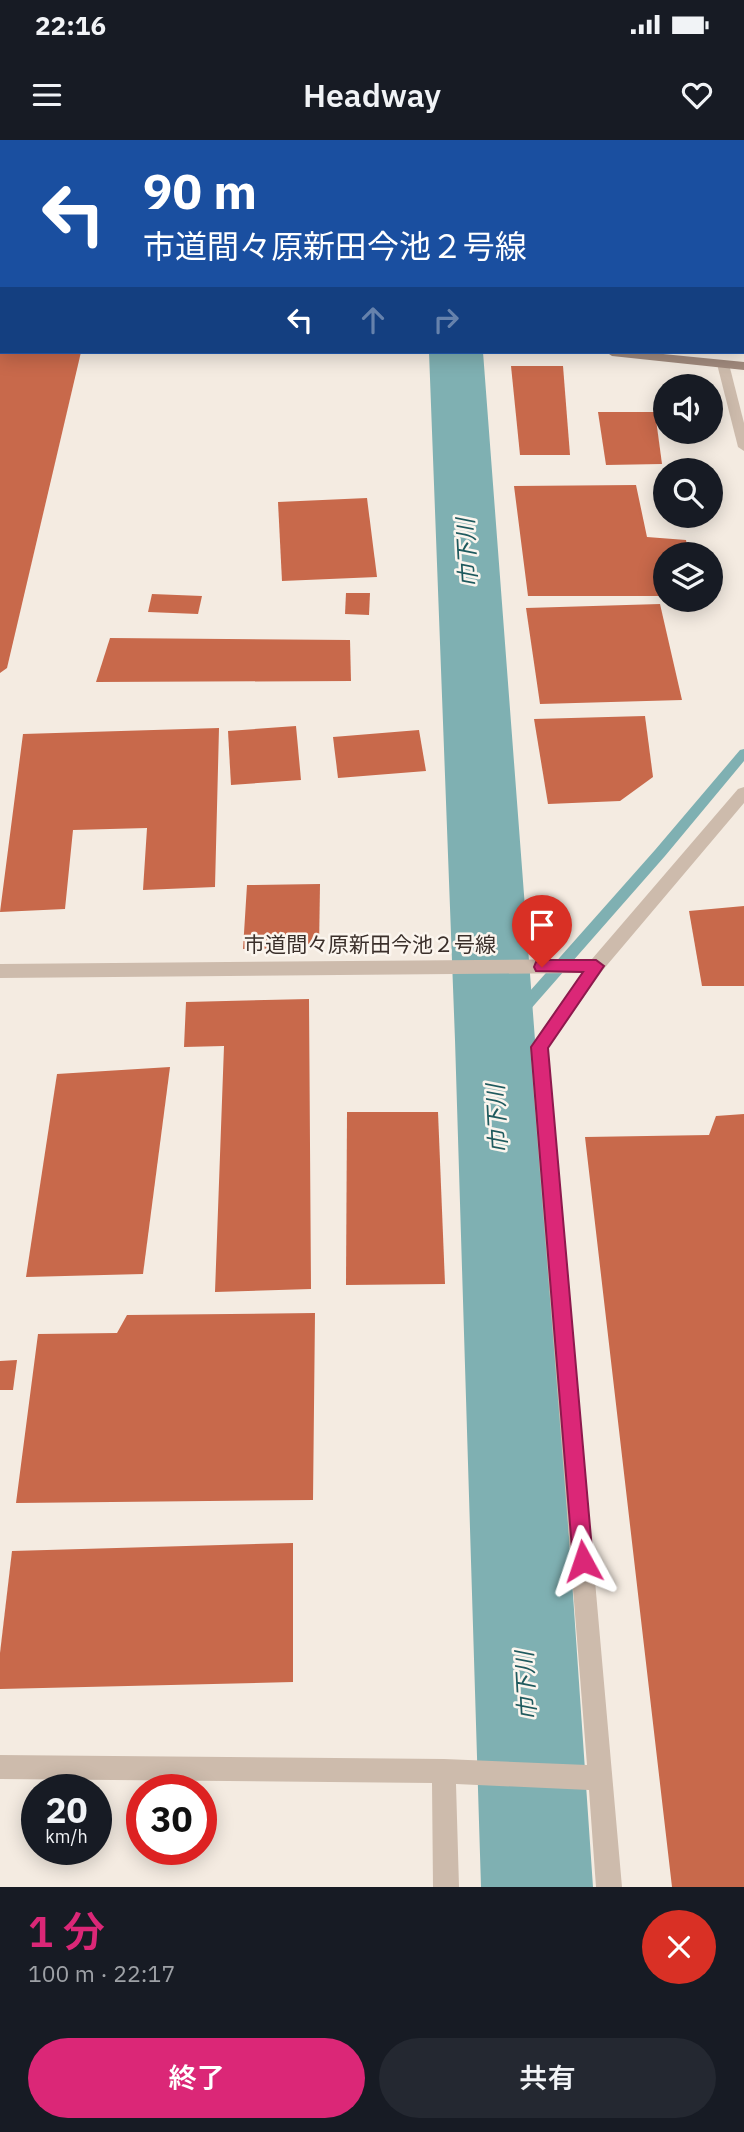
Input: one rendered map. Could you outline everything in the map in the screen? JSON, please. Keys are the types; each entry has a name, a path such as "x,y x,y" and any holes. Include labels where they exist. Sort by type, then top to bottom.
{"street":[{"path":"630,354 744,366"},
{"path":"723,364 744,447"},
{"path":"610,1887 539,1047 596,966 744,793"},
{"name":"市道間々原新田今池２号線","path":"0,971 596,966"},
{"path":"0,1767 444,1771 601,1778"},
{"path":"444,1771 446,1887"}],"building":[{"path":"0,354 81,354 7,668 0,673"},
{"path":"511,366 563,366 570,455 520,455"},
{"path":"598,412 653,412 653,444 659,444 661,458 653,458 653,464 606,465"},
{"path":"636,485 647,537 686,542 653,542 653,596 528,596 514,486"},
{"path":"367,498 377,577 282,581 278,502"},
{"path":"346,593 370,593 369,615 345,614"},
{"path":"152,594 202,596 198,614 148,612"},
{"path":"653,604 653,612 662,612 682,700 540,704 526,608"},
{"path":"110,638 350,640 351,681 96,682"},
{"path":"645,716 653,777 620,801 548,804 534,719"},
{"path":"296,726 301,780 231,785 228,731"},
{"path":"219,728 215,887 143,890 147,828 73,830 65,909 0,912 23,734"},
{"path":"419,730 426,771 338,778 333,737"},
{"path":"320,884 319,948 243,949 247,885"},
{"path":"744,906 744,986 702,986 689,911"},
{"path":"309,999 311,1289 215,1292 224,1046 184,1047 186,1002"},
{"path":"170,1067 143,1274 26,1277 57,1074"},
{"path":"347,1112 438,1112 445,1284 346,1285"},
{"path":"744,1114 744,1887 672,1887 585,1137 709,1135 716,1116"},
{"path":"315,1313 313,1500 16,1503 38,1334 117,1333 127,1315"},
{"path":"17,1360 13,1390 0,1390 0,1361"},
{"path":"293,1543 293,1682 0,1689 0,1653 12,1551"}],"waterway":[{"name":"巾下川","path":"456,354 495,1040 537,1887"},
{"path":"495,1040 744,753"}],"route":[{"path":"542,967 596,966 539,1047 583,1561"}]}
